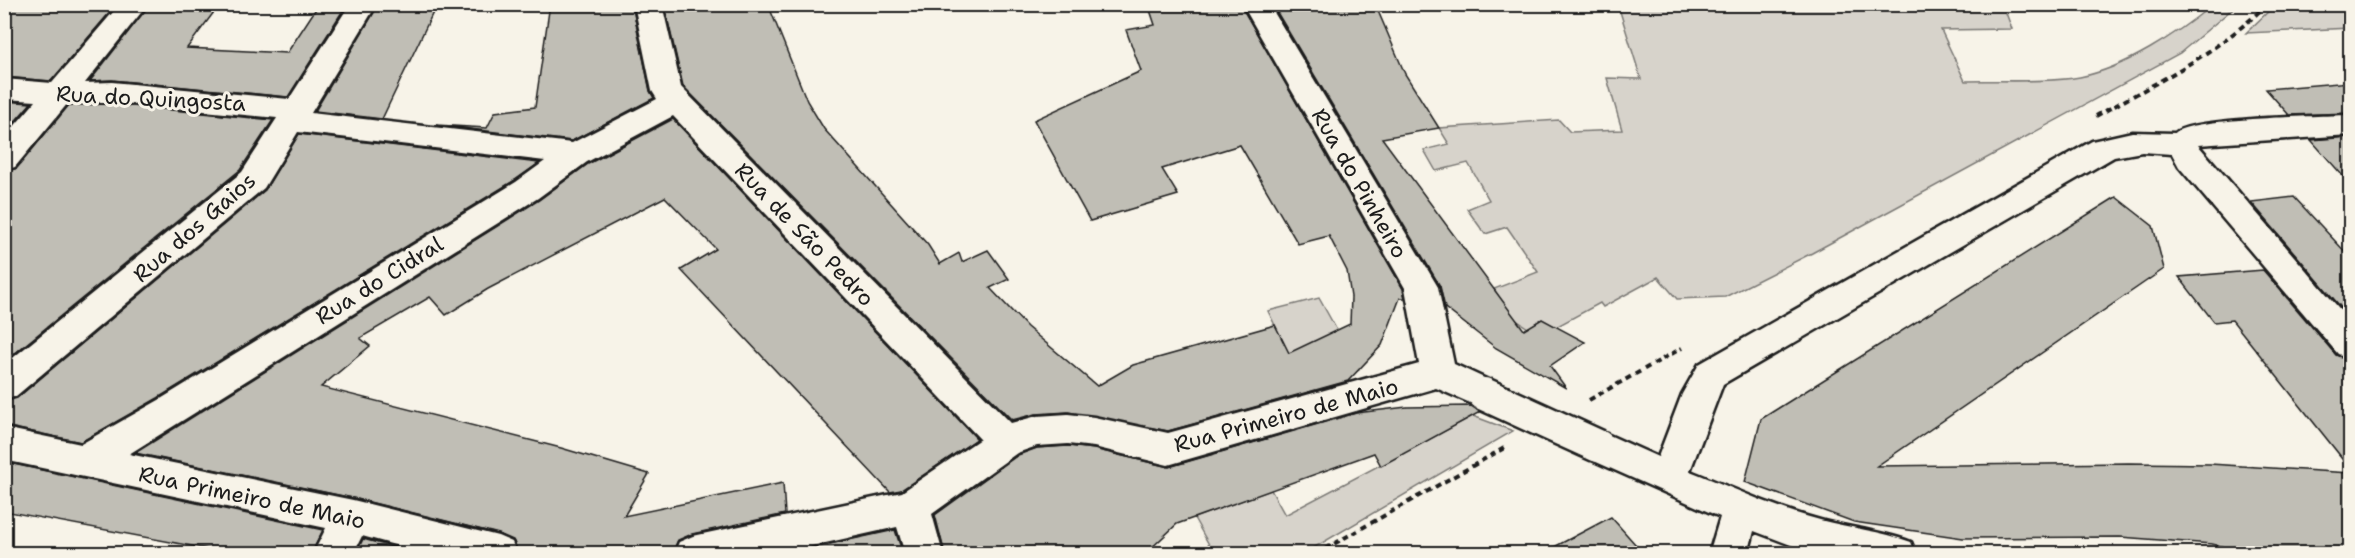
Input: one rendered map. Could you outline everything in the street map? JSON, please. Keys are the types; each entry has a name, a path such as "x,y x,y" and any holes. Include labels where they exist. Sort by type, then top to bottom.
{"street":[{"path":"4,159 135,4"},
{"name":"Rua dos Gaios","path":"4,386 253,180 364,4"},
{"name":"Rua de São Pedro","path":"648,4 667,91 1005,441"},
{"name":"Rua do Pinheiro","path":"1255,4 1421,287 1438,373"},
{"name":"Rua do Quingosta","path":"4,89 58,93 112,92 576,154"},
{"name":"Rua do Cidral","path":"83,462 172,411 407,262 527,190 576,154 677,101"},
{"path":"1668,479 1700,394 1711,374 2103,149 2124,141 2181,144 2189,136 2204,134 2350,125"},
{"path":"2181,144 2190,159 2350,344"},
{"path":"1438,373 1668,479 1821,538 1897,554"},
{"name":"Rua Primeiro de Maio","path":"693,554 911,507 1005,441 1038,431 1068,429 1094,432 1168,449 1438,373"},
{"name":"Rua Primeiro de Maio","path":"4,444 353,517 498,554"},
{"path":"911,507 924,554"},
{"path":"1728,554 1742,508"},
{"path":"332,554 353,517"}],"shaded area":[{"path":"1618,5 2003,5 2012,29 1941,30 1965,81 2023,81 2053,80 2097,73 2150,48 2212,5 2237,5 2180,53 1812,253 1725,297 1677,299 1658,277 1603,307 1600,303 1556,327 1542,319 1528,328 1512,317 1494,289 1538,272 1507,227 1485,234 1467,209 1489,200 1468,163 1436,171 1424,150 1449,144 1439,128 1559,120 1570,132 1622,130 1607,78 1641,79"},
{"path":"2275,5 2350,5 2350,28 2246,33"},
{"path":"1319,298 1359,370 1310,397 1268,311"},
{"path":"1473,416 1513,431 1305,553 1206,553 1212,550 1194,518 1271,490 1285,515"}],"building":[{"path":"4,4 117,4 51,81 4,77"},
{"path":"150,4 220,4 187,48 287,53 319,4 347,4 288,97 112,80 90,81"},
{"path":"379,4 437,4 382,119 315,111"},
{"path":"550,4 632,4 650,91 654,98 572,141 436,125 487,128 495,112 535,107"},
{"path":"664,4 768,4 807,101 824,129 928,245 940,264 959,253 962,262 988,250 1009,279 990,288 1027,327 1097,386 1133,365 1275,325 1289,353 1350,324 1351,297 1347,271 1329,236 1298,244 1240,145 1162,169 1178,195 1090,221 1034,120 1141,71 1126,30 1155,25 1148,4 1240,4 1403,289 1405,298 1400,298 1382,345 1348,381 1168,431 1068,412 1036,414 1012,420 683,86"},
{"path":"1272,4 1375,4 1405,74 1439,128 1382,138 1524,330 1542,319 1585,342 1550,366 1566,388 1496,348 1445,308 1440,286"},
{"path":"2350,82 2350,113 2289,115 2266,89"},
{"path":"4,101 31,103 4,134"},
{"path":"112,104 273,120 240,170 4,362 4,172 17,168 69,105"},
{"path":"673,119 977,439 901,490 890,492 681,270 716,249 665,197 488,289 446,315 430,297 360,338 370,346 321,387 561,448 649,474 624,516 783,483 785,514 692,534 678,540 672,554 519,554 513,540 499,534 353,498 135,453 539,200 588,164"},
{"path":"299,134 539,163 515,180 158,398 81,442 4,426 4,402 17,398 265,190"},
{"path":"2350,137 2350,184 2311,140"},
{"path":"2116,197 2153,226 2164,269 1877,466 2210,464 2350,473 2350,554 2258,554 2212,544 2120,537 1963,538 1854,522 1745,482 1761,419"},
{"path":"2294,197 2350,257 2350,318 2251,202"},
{"path":"2263,270 2336,355 2350,360 2350,468 2232,320 2214,322 2179,277"},
{"path":"1471,406 1480,412 1381,466 1374,453 1177,524 1145,554 945,554 935,515 1018,455 1037,448 1068,446 1094,449 1169,467 1356,413 1407,407"},
{"path":"4,462 323,530 311,554 235,554 4,511"},
{"path":"1611,517 1644,554 1541,554"},
{"path":"895,530 903,554 817,554 816,547"},
{"path":"363,539 418,554 356,554"}]}
